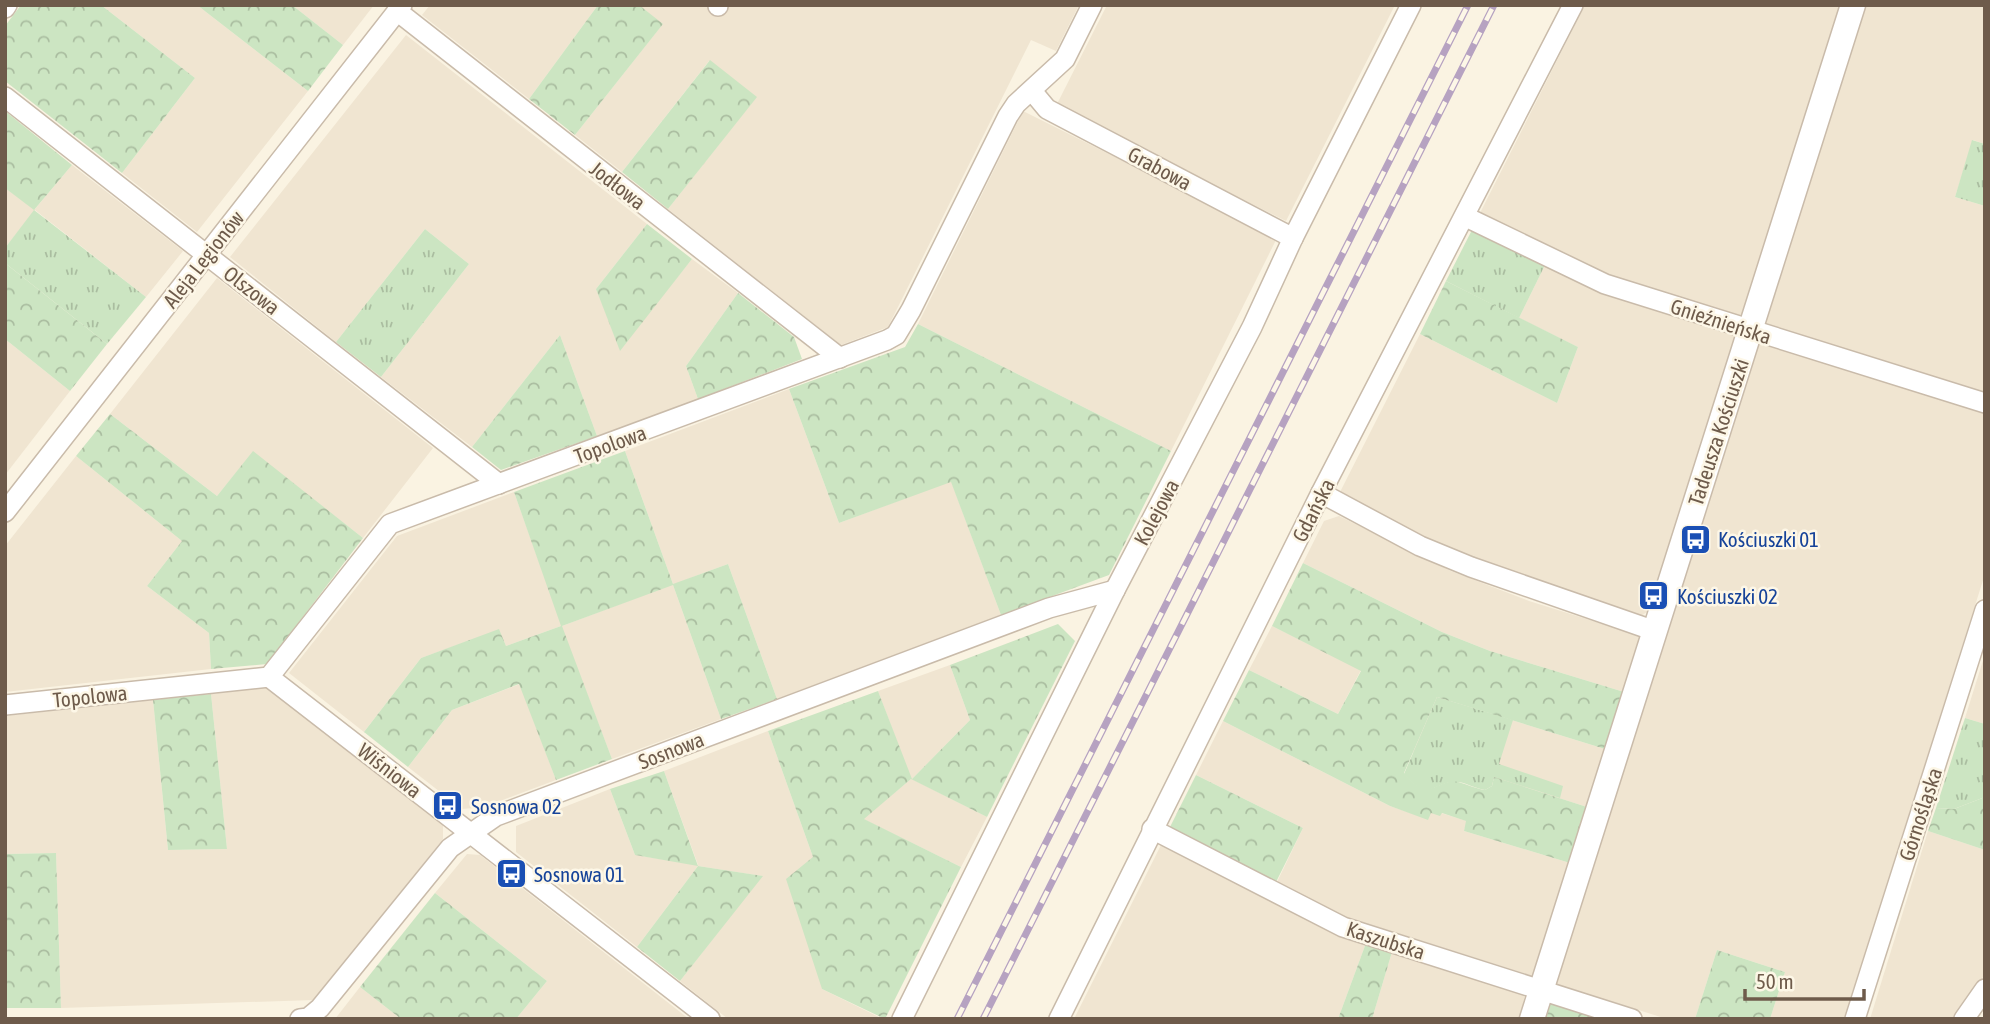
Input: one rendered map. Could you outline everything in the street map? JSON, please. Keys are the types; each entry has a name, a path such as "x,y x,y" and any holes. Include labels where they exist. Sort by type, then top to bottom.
{"street":[{"name":"Topolowa","path":"5,705 269,677 390,524 887,340 900,330 1008,116 1016,104 1065,59 1092,5"},
{"name":"Kolejowa","path":"902,1019 1115,590 1252,327 1293,238 1411,5"},
{"name":"Gdańska","path":"1059,1019 1321,493 1466,217 1573,5"},
{"name":"Tadeusza Kościuszki","path":"1532,1019 1853,5"},
{"name":"Aleja Legionów","path":"5,512 399,8"},
{"name":"Jodłowa","path":"399,8 840,358"},
{"name":"Grabowa","path":"1032,91 1047,109 1293,238"},
{"name":"Olszowa","path":"5,97 499,484"},
{"name":"Gnieźnieńska","path":"1466,217 1605,284 1985,403"},
{"path":"1321,493 1420,546 1471,567 1655,631"},
{"name":"Sosnowa","path":"300,1019 308,1018 320,1008 450,848 470,831 496,816 1049,608 1115,590"},
{"name":"Górnośląska","path":"1856,1019 1985,610"},
{"name":"Wiśniowa","path":"269,677 710,1019"},
{"name":"Kaszubska","path":"1153,829 1343,927 1632,1019"},
{"path":"1964,1019 1985,989"}],"shaded area":[{"path":"101,5 197,5 308,91 197,232 122,173 195,78"},
{"path":"292,5 374,5 343,45"},
{"path":"430,5 598,5 529,99 422,15"},
{"path":"639,5 1079,5 1056,51 1031,40 888,327 841,345 668,209 756,97 709,61 622,172 575,135 662,25"},
{"path":"1107,5 1395,5 1286,221 1056,106"},
{"path":"1585,5 1841,5 1741,319 1606,277 1480,213"},
{"path":"1866,5 1985,5 1985,144 1973,140 1955,197 1985,206 1985,393 1765,324"},
{"path":"406,35 647,224 596,289 658,301 692,259 738,293 686,366 698,399 597,436 560,335 472,447 381,377 469,264 425,229 336,342 230,257"},
{"path":"1023,111 1277,238 1171,451 918,324"},
{"path":"72,165 183,251 146,297 35,210 5,248 5,188 35,209"},
{"path":"1546,263 1737,333 1647,612 1641,616 1458,554 1339,494 1420,334 1557,403 1578,347 1519,318"},
{"path":"217,278 433,448 363,538 253,452 217,496 110,414"},
{"path":"5,339 70,391 5,475"},
{"path":"1759,342 1985,413 1985,574 1844,1019 1770,1019 1785,972 1717,950 1695,1019 1667,1019 1556,984"},
{"path":"789,389 839,523 951,481 1001,615 777,699 728,564 698,575 673,585 721,719 612,759 561,626 506,646 499,630 421,658 364,732 289,673 397,536 514,492 562,626 673,584 625,451"},
{"path":"76,456 182,541 147,586 209,633 211,669 5,692 5,546"},
{"path":"1339,516 1451,571 1529,601 1641,636 1624,692 1490,651 1442,632 1303,563 1324,521"},
{"path":"1272,626 1361,670 1338,714 1249,670"},
{"path":"1985,654 1985,724 1965,718"},
{"path":"950,665 970,720 912,779 987,817 961,867 863,819 911,779 878,691"},
{"path":"520,684 556,780 484,807 462,809 408,767 452,710"},
{"path":"268,687 443,825 443,839 314,1000 61,1008 56,853 5,854 5,716 153,700 168,850 227,849 211,694"},
{"path":"1437,697 1605,749 1587,807 1413,752"},
{"path":"1223,721 1390,806 1428,819 1430,813 1441,813 1467,821 1464,831 1570,863 1533,976 1346,917 1277,882 1303,828 1196,775"},
{"path":"768,731 813,857 822,989 883,1019 728,1019 680,981 762,876 698,866 637,947 516,852 516,826 610,789 635,855 698,865 664,771"},
{"path":"1928,831 1985,850 1985,974 1955,1019 1870,1019"},
{"path":"1161,845 1339,935 1366,943 1338,1019 1074,1019"},
{"path":"467,854 480,855 689,1019 516,1019 547,981 435,893"},
{"path":"1392,952 1525,994 1520,1019 1372,1019"},
{"path":"360,987 401,1019 335,1019"}],"green space":[{"path":"21,5 101,5 195,78 122,173 5,81 5,26"},
{"path":"197,5 292,5 343,45 308,91"},
{"path":"598,5 639,5 663,24 575,135 529,99"},
{"path":"710,60 757,97 668,209 622,172"},
{"path":"5,111 72,165 34,210 5,188"},
{"path":"1972,140 1985,144 1985,206 1955,197"},
{"path":"34,210 146,297 107,344 5,263 5,248"},
{"path":"647,224 692,259 620,351 596,289"},
{"path":"1474,226 1546,263 1519,318 1446,281"},
{"path":"425,229 469,264 381,377 336,342"},
{"path":"5,263 107,344 70,391 5,339"},
{"path":"1446,281 1578,347 1557,403 1420,334"},
{"path":"738,293 794,337 802,359 698,399 686,366"},
{"path":"918,324 1171,451 1109,575 1001,615 951,482 839,523 789,389 905,347"},
{"path":"560,335 597,436 501,470 472,447"},
{"path":"110,414 217,496 253,451 363,538 267,664 211,669 209,633 147,586 182,541 76,456"},
{"path":"625,451 673,584 728,564 777,699 721,719 673,585 562,626 612,759 556,780 519,684 452,710 408,767 364,732 421,658 499,629 506,646 561,626 514,492"},
{"path":"1303,563 1442,632 1490,651 1624,692 1605,749 1437,697 1404,773 1420,787 1427,789 1444,783 1458,782 1485,790 1492,786 1494,777 1587,807 1570,863 1464,831 1466,821 1442,813 1440,816 1431,813 1428,820 1390,806 1223,721 1249,670 1338,714 1361,671 1272,626"},
{"path":"1058,624 1075,641 987,817 911,779 864,819 961,867 885,1019 822,989 786,879 813,857 768,731 878,691 912,779 970,720 950,665"},
{"path":"211,694 227,849 168,850 153,700"},
{"path":"1437,697 1513,720 1499,764 1563,786 1560,798 1494,777 1492,786 1485,790 1449,782 1426,790 1413,783 1404,774"},
{"path":"1965,718 1985,724 1985,797 1954,809 1936,808"},
{"path":"664,771 698,866 635,855 610,789"},
{"path":"1196,775 1303,828 1276,882 1169,829"},
{"path":"1985,797 1985,850 1928,831 1936,808 1954,809"},
{"path":"56,853 61,1008 5,1008 5,854"},
{"path":"698,866 763,876 680,981 637,947"},
{"path":"435,893 547,981 516,1019 401,1019 360,987"},
{"path":"1366,943 1392,952 1372,1019 1338,1019"},
{"path":"1717,950 1785,972 1770,1019 1695,1019"},
{"path":"1551,1002 1606,1019 1546,1019"}],"railway":[{"path":"957,1019 1468,5"},
{"path":"983,1019 1494,5"}],"place":[{"name":"Kościuszki 01","path":"1695,539"},
{"name":"Kościuszki 02","path":"1654,596"},
{"name":"Sosnowa 02","path":"448,806"},
{"name":"Sosnowa 01","path":"511,874"}]}
